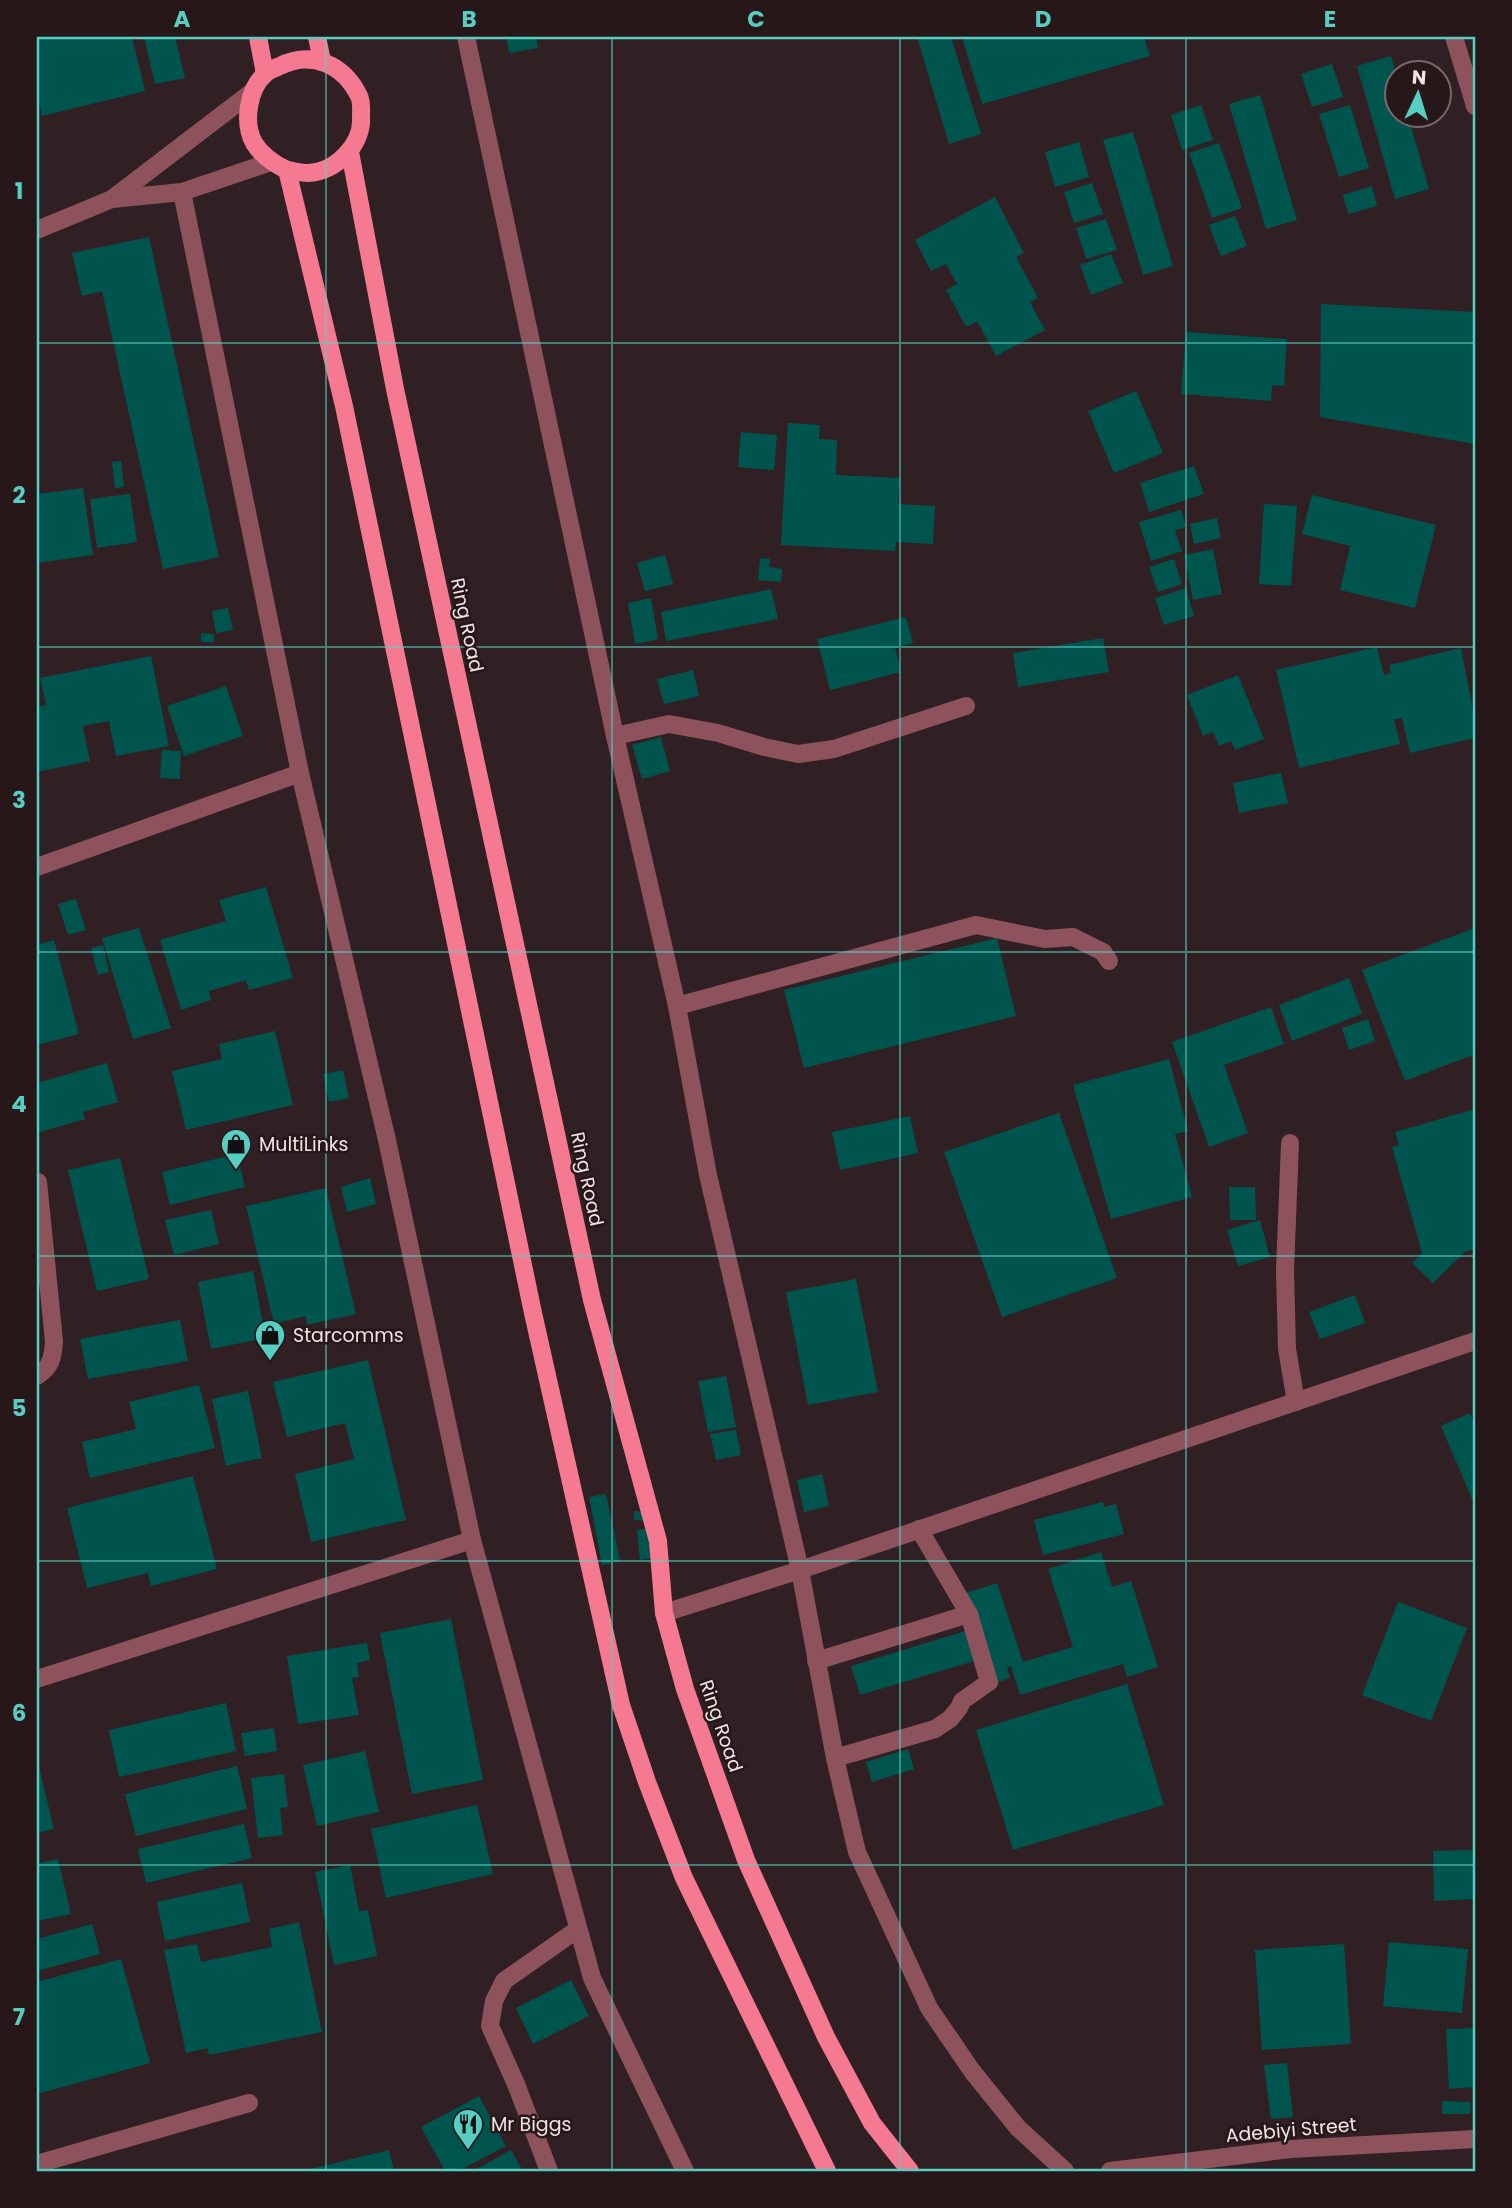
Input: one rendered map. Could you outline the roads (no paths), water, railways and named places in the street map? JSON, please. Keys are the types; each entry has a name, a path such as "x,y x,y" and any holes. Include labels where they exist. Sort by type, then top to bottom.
{"main road":[{"path":"258,37 265,74"},
{"path":"317,37 322,61"},
{"path":"279,166 310,173 332,166 350,152 362,127 360,99 346,75 322,61 292,60 265,74 252,92 247,117 254,142 279,166 344,406 536,1326 621,1705 684,1878 822,2168"},
{"name":"Ring Road","path":"350,152 395,389 592,1300 657,1541 664,1613 685,1689 746,1860 826,2037 872,2123 910,2171"}],"street":[{"path":"466,37 615,736 677,1006 708,1175 800,1570 835,1758 858,1852 929,2008 972,2071 1018,2128 1065,2171"},
{"path":"1454,37 1475,106"},
{"path":"37,230 112,199 252,92"},
{"path":"112,199 182,192 279,166"},
{"path":"182,192 300,773 387,1140 472,1540 592,1978 685,2171"},
{"path":"615,736 669,724 718,733 799,754 834,749 966,706"},
{"path":"37,867 300,773"},
{"path":"677,1006 976,925 1045,939 1073,937 1103,952 1109,961"},
{"path":"1290,1143 1285,1270 1287,1349 1296,1402"},
{"path":"37,1376 46,1370 53,1359 54,1341 38,1182"},
{"path":"664,1613 800,1570 1475,1341"},
{"path":"835,1758 935,1729 950,1719 962,1701 989,1682 970,1614 919,1529"},
{"path":"37,1679 472,1540"},
{"path":"817,1661 970,1614"},
{"path":"549,2171 516,2084 490,2026 494,2001 504,1981 578,1929"},
{"path":"37,2164 250,2103"},
{"name":"Adebiyi Street","path":"1110,2171 1291,2149 1475,2139"}],"place":[{"name":"MultiLinks","path":"236,1171"},
{"name":"Starcomms","path":"270,1362"},
{"name":"Mr Biggs","path":"468,2151"}]}
